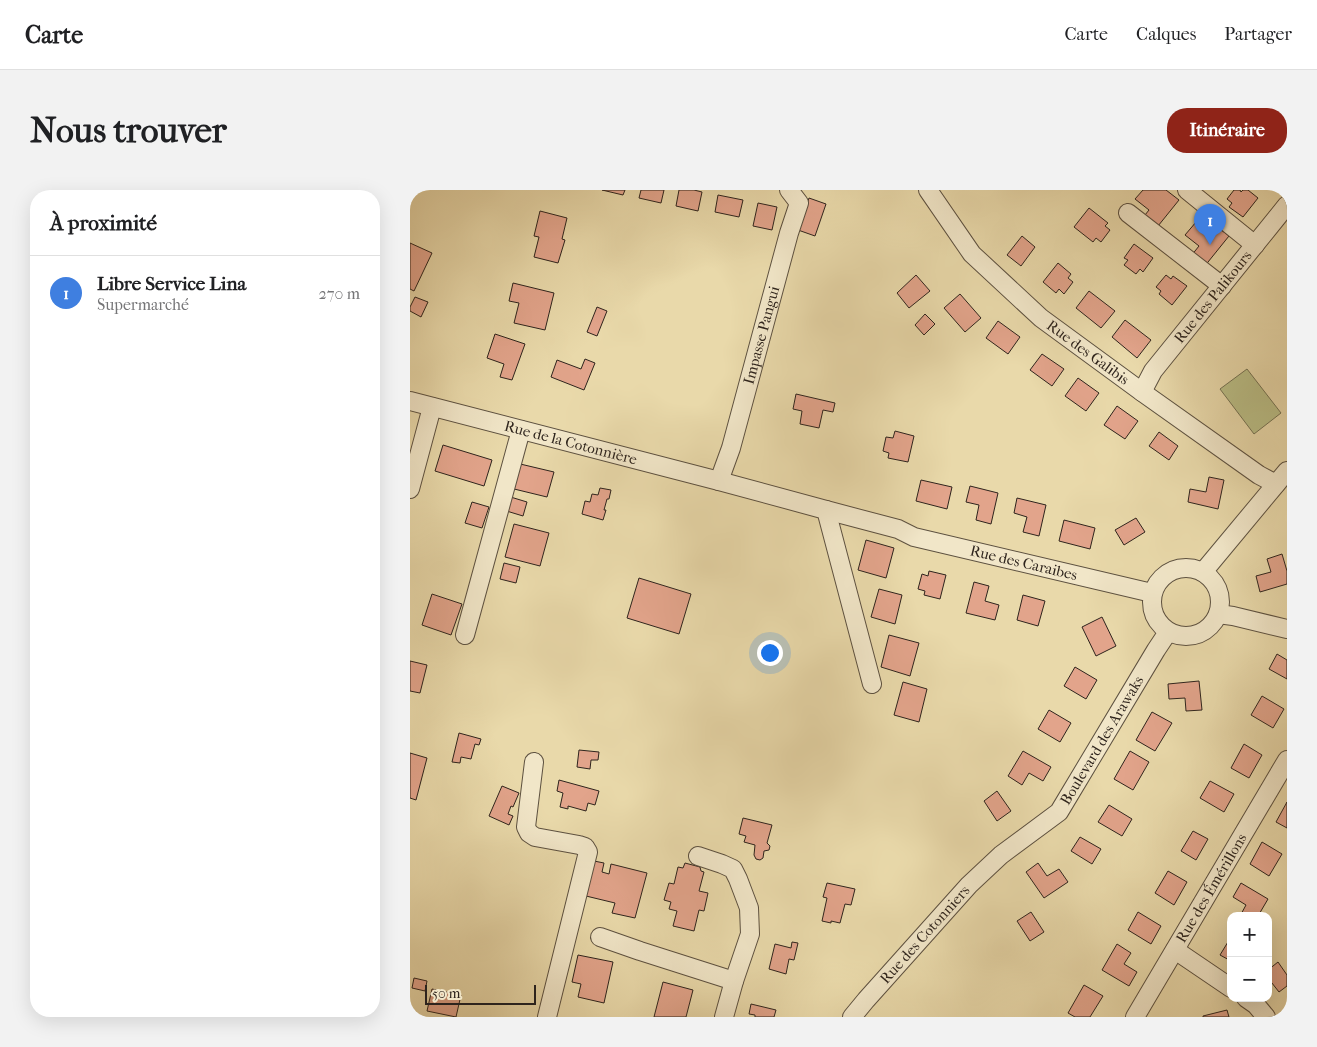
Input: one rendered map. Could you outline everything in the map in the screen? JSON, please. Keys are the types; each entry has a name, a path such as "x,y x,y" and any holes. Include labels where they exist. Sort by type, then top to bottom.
{"street":[{"name":"Impasse Pangui","path":"725,483 731,448 789,233 799,203 789,190"},
{"name":"Rue des Galibis","path":"928,190 972,254 1041,318 1259,475 1282,478"},
{"path":"1187,190 1255,245"},
{"name":"Rue des Palikours","path":"1142,392 1153,371 1287,205"},
{"path":"1128,213 1222,286"},
{"name":"Rue de la Cotonnière","path":"410,401 826,510"},
{"path":"410,489 432,406"},
{"path":"465,635 521,430"},
{"path":"1203,572 1282,478"},
{"path":"826,510 872,684"},
{"name":"Rue des Caraibes","path":"826,510 898,530 914,537 1152,593"},
{"path":"1179,568 1191,568 1203,572 1211,578 1220,595 1218,614 1208,628 1192,636 1180,636 1168,632 1161,626 1152,611 1152,593 1158,581 1167,573 1179,568"},
{"path":"1218,614 1287,629"},
{"name":"Boulevard des Arawaks","path":"1000,855 1059,812 1168,632"},
{"name":"Rue des Émérillons","path":"1135,1017 1287,760"},
{"path":"534,762 526,827 529,833 535,837 579,845 585,847 588,852 547,1017"},
{"name":"Rue des Cotonniers","path":"852,1017 969,885 1000,855"},
{"path":"698,856 733,869 749,908 750,934 724,1017"},
{"path":"600,937 734,981"},
{"path":"1175,950 1227,985"},
{"path":"1252,1002 1266,1017"}],"green space":[{"path":"1247,369 1281,413 1254,434 1220,389"}],"building":[{"path":"602,190 625,190 623,195"},
{"path":"641,190 664,190 661,203 639,198"},
{"path":"679,190 702,192 698,211 676,206"},
{"path":"1143,190 1166,190 1179,200 1154,231 1141,220 1149,210 1135,199"},
{"path":"1234,190 1240,190 1241,192 1248,190 1258,198 1243,217 1229,207 1232,203 1227,199"},
{"path":"718,195 743,200 739,217 715,212"},
{"path":"809,198 826,204 815,236 798,230"},
{"path":"758,203 777,207 772,230 753,226"},
{"path":"1089,208 1108,223 1105,226 1110,230 1101,242 1096,238 1093,242 1074,227"},
{"path":"540,211 567,218 562,239 565,240 558,263 534,257 539,237 534,236"},
{"path":"1202,215 1229,236 1204,267 1191,256 1199,246 1185,235"},
{"path":"1022,236 1035,247 1021,266 1007,255"},
{"path":"410,243 432,253 414,291 410,289"},
{"path":"1134,244 1153,258 1143,272 1140,269 1136,274 1124,265 1128,260 1124,258"},
{"path":"1058,263 1071,274 1068,278 1073,282 1064,294 1059,289 1056,293 1043,282"},
{"path":"916,275 930,291 909,308 897,293"},
{"path":"1166,275 1171,279 1173,276 1187,286 1172,305 1159,294 1161,291 1156,287"},
{"path":"513,283 554,293 545,330 514,323 519,303 509,301"},
{"path":"1089,291 1115,311 1101,328 1076,308"},
{"path":"960,294 981,318 965,332 944,308"},
{"path":"415,297 428,302 421,317 410,311"},
{"path":"597,307 607,311 597,336 587,332"},
{"path":"925,314 935,324 924,335 915,325"},
{"path":"1125,320 1151,340 1137,358 1112,337"},
{"path":"998,321 1020,337 1008,354 986,338"},
{"path":"495,334 525,344 512,380 500,377 504,364 487,358"},
{"path":"1042,354 1064,369 1052,386 1030,370"},
{"path":"585,359 595,363 584,390 551,377 557,360 581,369"},
{"path":"1078,378 1099,393 1086,411 1065,396"},
{"path":"796,394 835,403 833,412 823,410 819,428 800,424 802,411 793,409"},
{"path":"1117,406 1138,421 1125,439 1104,425"},
{"path":"895,431 914,436 908,462 888,458 889,453 883,451 886,437 893,438"},
{"path":"1159,432 1178,446 1169,460 1149,446"},
{"path":"443,445 492,460 484,486 435,471"},
{"path":"516,463 554,472 547,497 510,488"},
{"path":"1209,477 1224,480 1218,509 1188,502 1190,489 1206,492"},
{"path":"921,480 952,487 947,509 916,501"},
{"path":"970,486 998,493 991,524 976,520 979,505 966,502"},
{"path":"600,488 611,490 604,510 606,510 603,520 582,514 585,501 590,502 592,494 598,495"},
{"path":"504,495 527,502 523,516 500,509"},
{"path":"1017,498 1046,505 1039,536 1023,532 1027,517 1014,513"},
{"path":"472,502 489,507 482,528 465,523"},
{"path":"1136,518 1145,532 1124,545 1115,530"},
{"path":"1064,520 1095,528 1090,549 1059,541"},
{"path":"514,524 549,533 540,566 505,557"},
{"path":"866,540 894,548 886,578 858,570"},
{"path":"1282,554 1287,571 1287,584 1260,592 1256,576 1271,572 1267,559"},
{"path":"504,563 520,567 516,583 500,579"},
{"path":"929,571 946,575 940,599 924,595 925,591 918,589 922,574 928,576"},
{"path":"639,578 691,594 679,634 627,618"},
{"path":"974,582 989,586 985,601 999,605 995,620 966,613"},
{"path":"879,589 902,595 895,624 871,617"},
{"path":"432,594 462,604 451,635 422,625"},
{"path":"1023,595 1045,601 1038,626 1017,620"},
{"path":"1102,617 1116,646 1096,656 1082,627"},
{"path":"889,635 919,643 910,676 881,667"},
{"path":"1277,654 1287,660 1287,679 1269,669"},
{"path":"410,661 427,665 420,693 410,691"},
{"path":"1075,667 1097,680 1086,699 1064,686"},
{"path":"1199,681 1202,710 1186,711 1185,698 1169,699 1168,684"},
{"path":"903,682 927,689 919,722 894,715"},
{"path":"1262,696 1284,709 1273,728 1251,715"},
{"path":"1049,710 1071,723 1060,742 1038,729"},
{"path":"1152,712 1172,723 1155,751 1136,740"},
{"path":"459,733 481,739 479,745 475,744 471,759 461,757 460,763 452,762"},
{"path":"1244,744 1262,755 1249,778 1231,768"},
{"path":"579,750 599,752 598,760 591,760 590,769 577,767"},
{"path":"1023,751 1051,767 1043,781 1029,773 1022,785 1008,776"},
{"path":"1130,751 1149,762 1133,790 1114,779"},
{"path":"410,753 427,758 416,800 410,798"},
{"path":"559,780 599,791 595,805 588,803 586,811 568,806 568,809 560,807 563,793 557,791"},
{"path":"1210,781 1234,794 1224,812 1200,798"},
{"path":"502,786 519,793 508,814 513,816 509,825 489,816"},
{"path":"997,791 1011,811 997,821 984,801"},
{"path":"1287,802 1287,828 1276,822"},
{"path":"1109,805 1132,819 1122,836 1098,822"},
{"path":"743,818 772,825 767,843 770,846 769,850 764,851 763,858 760,860 756,859 754,855 755,845 744,842 746,836 739,834"},
{"path":"1193,831 1208,839 1196,860 1181,851"},
{"path":"1080,837 1101,849 1092,864 1071,851"},
{"path":"1262,842 1282,854 1269,876 1250,864"},
{"path":"594,861 604,863 602,872 609,874 611,864 647,873 635,918 612,913 615,903 586,896"},
{"path":"685,863 700,867 701,871 704,872 699,891 708,893 704,911 699,910 694,931 673,926 677,911 669,909 671,902 664,900 669,883 674,884 678,867 683,868"},
{"path":"1038,863 1047,876 1059,869 1068,882 1044,898 1026,872"},
{"path":"1168,871 1187,882 1174,905 1155,893"},
{"path":"827,883 855,889 851,905 845,904 840,923 822,921 827,898 823,897"},
{"path":"1241,883 1268,899 1260,912 1242,912 1246,905 1233,897"},
{"path":"1031,912 1044,932 1030,941 1017,921"},
{"path":"1138,912 1161,926 1151,944 1128,930"},
{"path":"792,942 798,943 794,960 789,959 786,974 769,969 775,944 791,948"},
{"path":"1117,944 1131,953 1124,964 1137,972 1129,986 1102,970"},
{"path":"1227,944 1227,959 1220,955"},
{"path":"578,955 613,962 604,1003 578,997 581,984 572,982"},
{"path":"1278,962 1287,975 1287,986 1279,992 1272,983 1272,967"},
{"path":"414,978 427,981 425,991 412,988"},
{"path":"663,982 693,990 686,1017 654,1017"},
{"path":"1084,985 1103,996 1090,1017 1075,1017 1068,1013"},
{"path":"432,989 461,995 456,1017 427,1011"},
{"path":"751,1004 776,1010 774,1017 755,1017 755,1015 749,1014"},
{"path":"1227,1010 1229,1017 1203,1017 1203,1016"}],"place":[{"name":"Libre Service Lina","path":"1210,245"}]}
